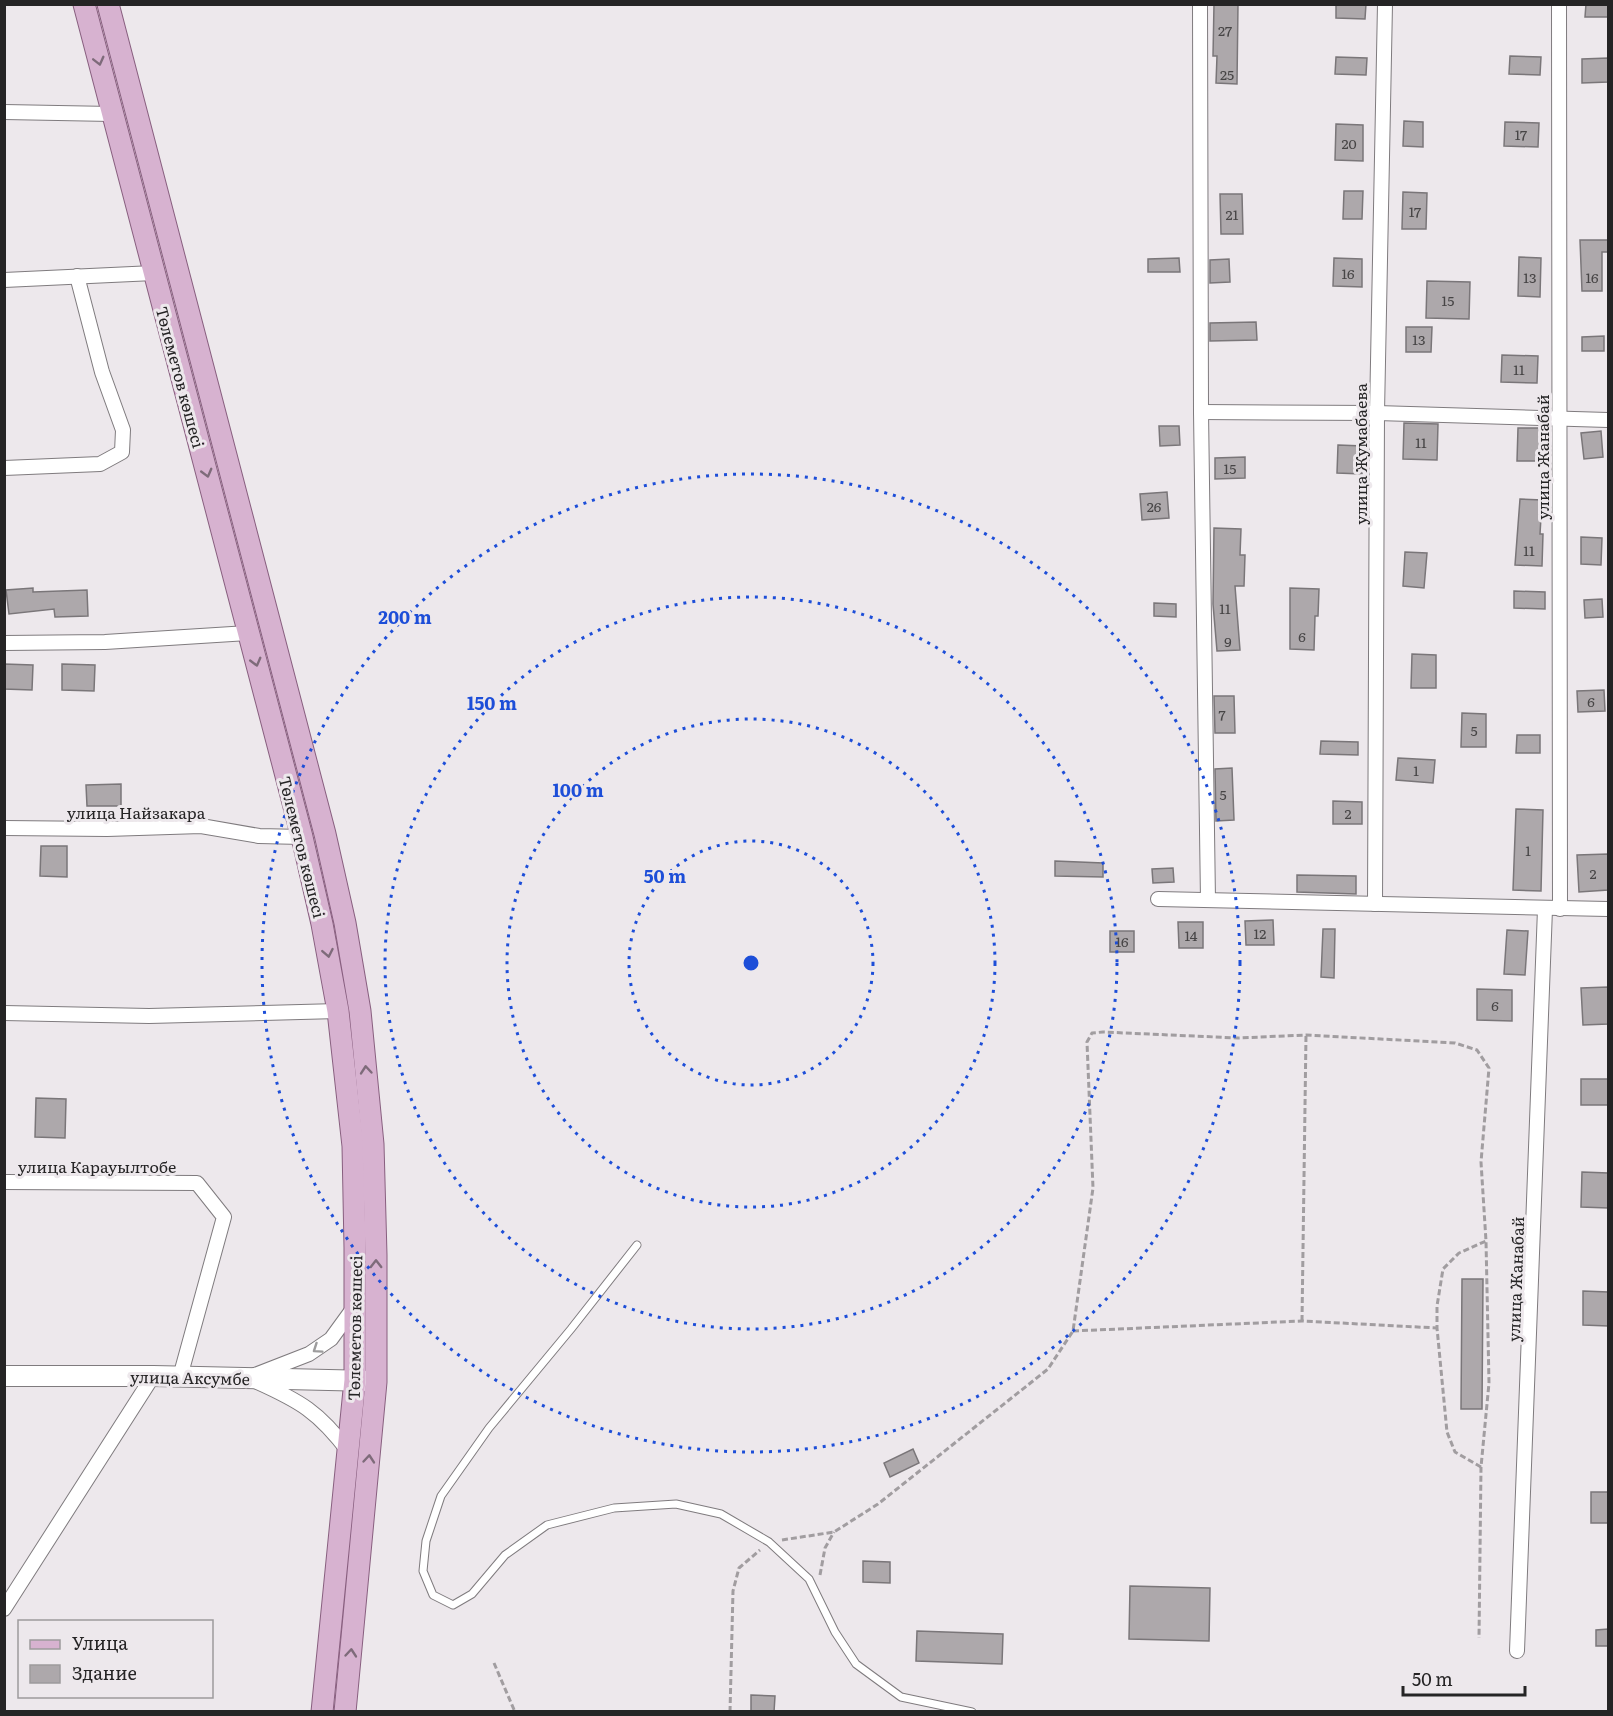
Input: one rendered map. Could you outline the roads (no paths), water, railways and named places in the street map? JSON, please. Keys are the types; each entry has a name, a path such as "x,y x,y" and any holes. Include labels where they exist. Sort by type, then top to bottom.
{"main road":[{"name":"Төлеметов көшесі","path":"84,4 302,837 322,924 338,1011 353,1146 355,1380 322,1712"},
{"name":"Төлеметов көшесі","path":"108,4 325,834 345,923 360,1011 373,1144 376,1382 345,1712"},
{"name":"улица Аксумбе","path":"4,1376 153,1376 376,1382"}],"street":[{"path":"1200,4 1201,412 1208,900"},
{"name":"улица Жумабаева","path":"1375,904 1377,413 1385,4"},
{"name":"улица Жанабай","path":"1559,4 1560,909"},
{"path":"4,112 112,114"},
{"path":"4,280 154,273"},
{"path":"4,468 100,464 122,452 123,430 102,372 77,276"},
{"path":"1201,412 1377,413 1608,420"},
{"path":"4,643 105,642 248,633"},
{"name":"улица Найзакара","path":"4,828 107,829 201,826 259,836 302,837"},
{"path":"1158,899 1608,909"},
{"name":"улица Жанабай","path":"1517,1651 1545,909"},
{"path":"4,1013 149,1016 338,1011"},
{"name":"улица Карауылтобе","path":"4,1182 197,1183 224,1217 180,1377"},
{"path":"248,1378 309,1354 331,1339 355,1306"},
{"path":"4,1609 153,1376"},
{"path":"248,1378 283,1393 306,1407 330,1427 349,1452"}],"lane":[{"path":"637,1245 489,1428 441,1496 426,1541 423,1571 433,1595 453,1605 472,1593 504,1555 547,1525 614,1508 676,1504 721,1514 769,1542 808,1580 835,1632 856,1664 901,1697 972,1712"}]}
